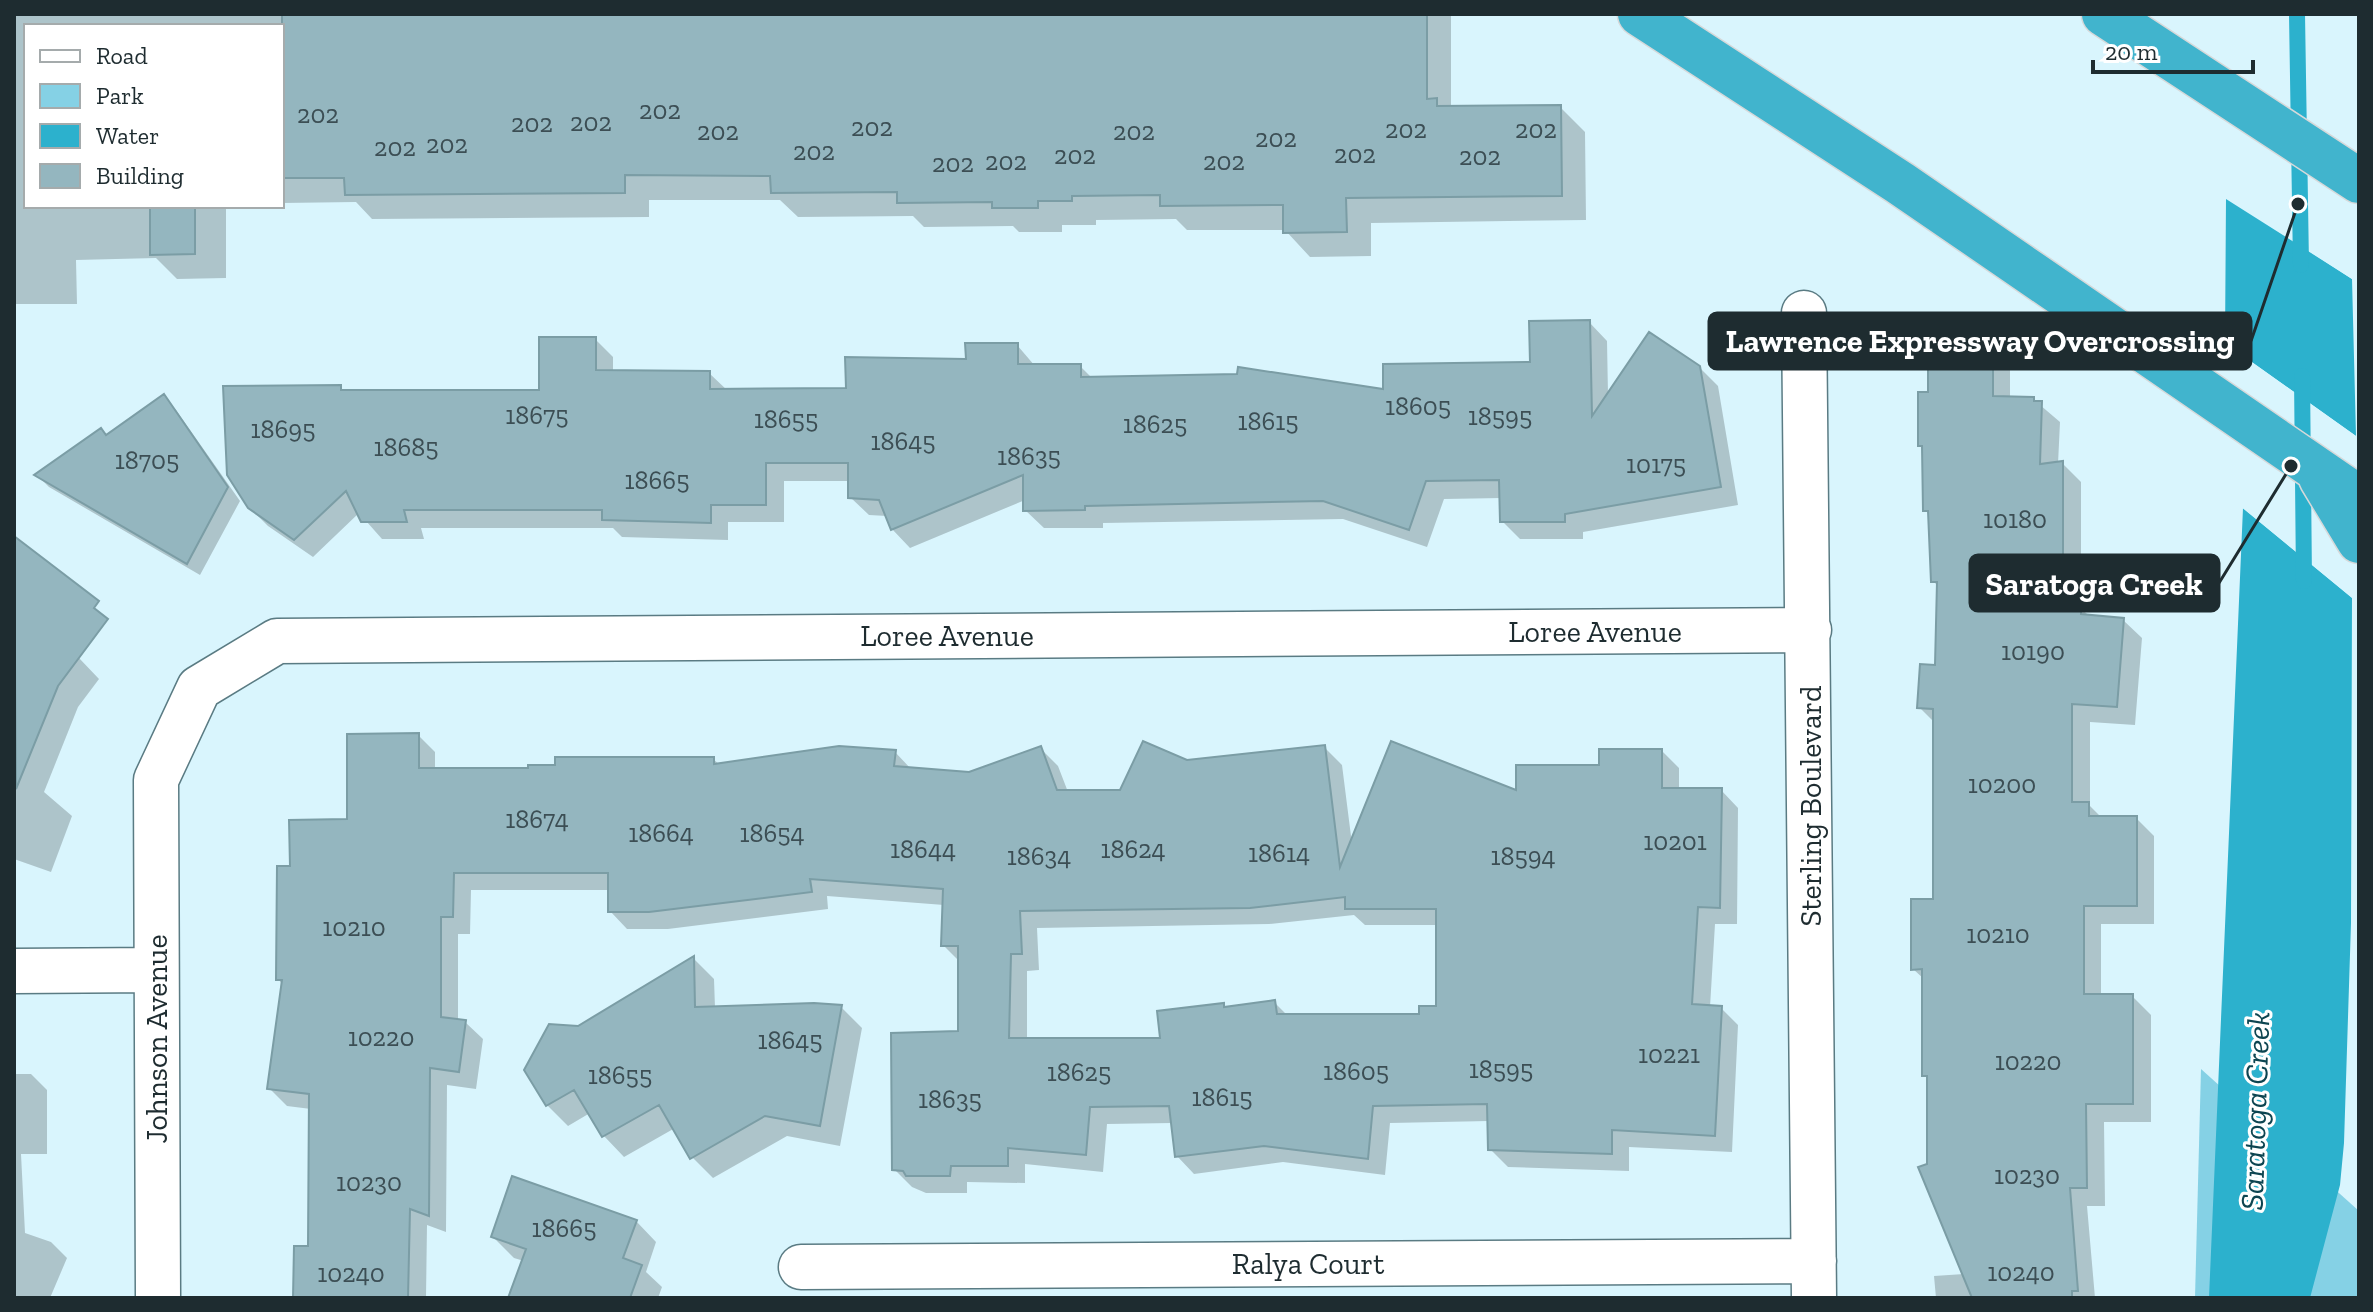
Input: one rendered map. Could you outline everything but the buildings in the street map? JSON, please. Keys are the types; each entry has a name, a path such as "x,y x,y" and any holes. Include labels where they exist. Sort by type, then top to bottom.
{"highway":[{"path":"1640,14 1900,183 2359,498"},
{"path":"2113,20 2359,181"},
{"path":"2316,470 2359,540"}],"street":[{"name":"Sterling Boulevard","path":"1804,313 1814,1280"},
{"name":"Loree Avenue","path":"156,780 199,688 277,641 1809,630"},
{"name":"Johnson Avenue","path":"156,780 158,1298"},
{"path":"14,971 156,970"},
{"name":"Ralya Court","path":"801,1267 1814,1280"}],"green space":[{"path":"2201,1069 2359,1211 2359,1298 2195,1298"}],"water":[{"path":"2226,199 2352,279 2356,436 2225,343"},
{"path":"2243,508 2352,598 2351,923 2344,1143 2340,1185 2310,1298 2209,1298"}],"pier":[{"path":"2224,196 2354,275 2356,281 2352,279"},
{"path":"2225,343 2356,436 2358,439 2225,348"},
{"path":"2246,505 2355,595 2356,601 2240,506"}],"waterway":[{"name":"Saratoga Creek","path":"2297,14 2301,265"},
{"name":"Saratoga Creek","path":"2302,376 2304,581"}],"place":[{"name":"Lawrence Expressway Overcrossing","path":"2298,204"},
{"name":"Saratoga Creek","path":"2291,466"}]}
